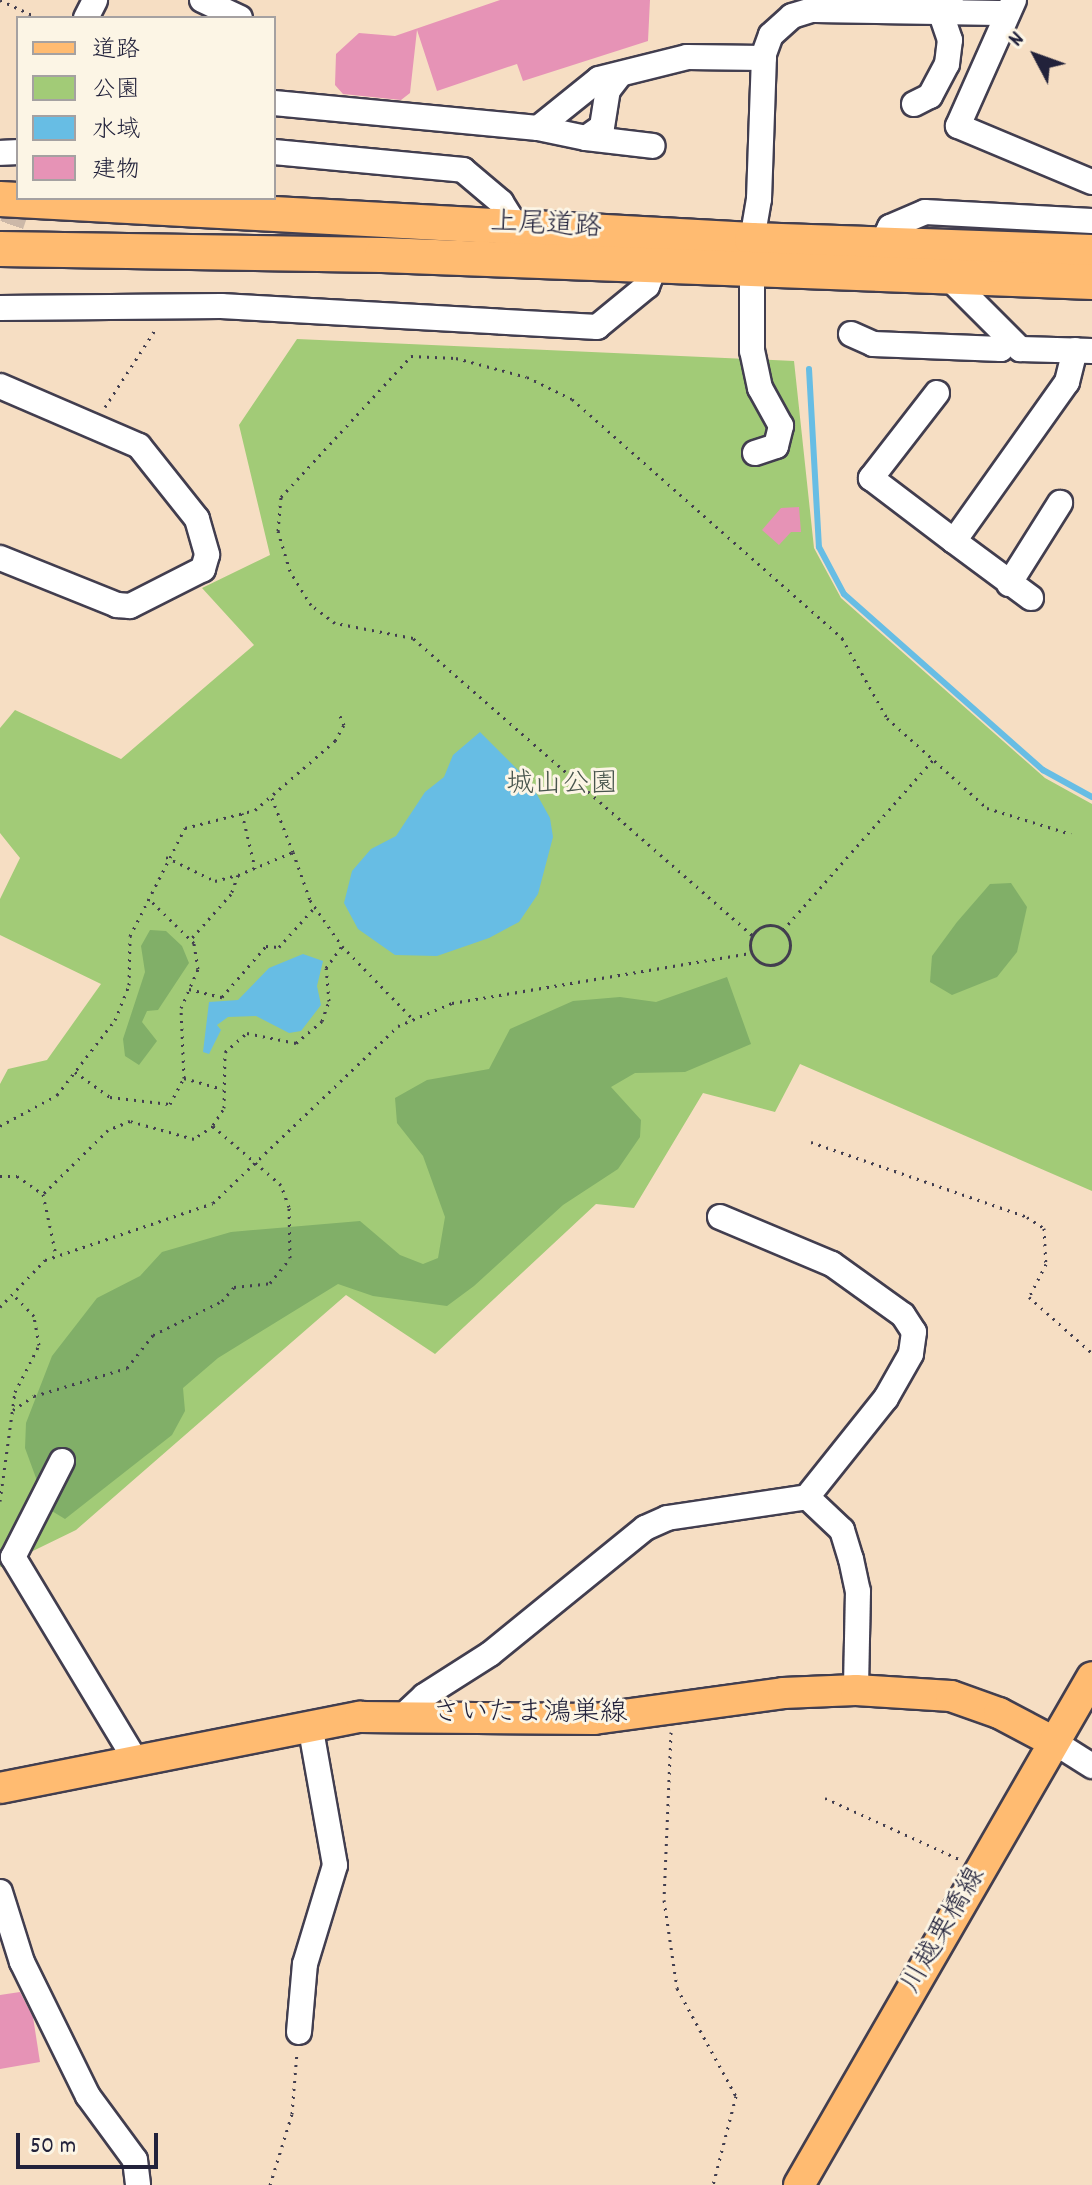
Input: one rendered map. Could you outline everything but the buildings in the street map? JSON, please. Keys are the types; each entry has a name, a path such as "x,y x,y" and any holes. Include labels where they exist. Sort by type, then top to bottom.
{"highway":[{"name":"上尾道路","path":"21,200 515,224 951,280 1092,282"},
{"name":"上尾道路","path":"0,249 655,266 882,243 1092,252"}],"main road":[{"name":"川越栗橋線","path":"799,2185 1092,1677"},
{"name":"さいたま鴻巣線","path":"0,1788 310,1724 405,1714 558,1720 672,1711 783,1693 897,1689 951,1696 999,1713 1054,1742"}],"street":[{"path":"202,0 236,16"},
{"path":"914,104 930,96 947,64 950,40 946,6"},
{"path":"755,453 776,446 781,426 760,388 752,351 751,255 764,58 776,28 801,12 1008,6 958,126 1092,182"},
{"path":"538,128 560,114 591,83 678,59 711,56 764,58"},
{"path":"586,138 602,127 608,90 618,77"},
{"path":"276,103 538,128 586,138 653,146"},
{"path":"276,152 463,170 501,202 515,224"},
{"path":"882,243 890,227 925,212 1092,221"},
{"path":"0,308 163,306 597,327 647,286 655,266"},
{"path":"951,280 1020,349 1083,351 1067,382 954,541"},
{"path":"851,334 873,344 1001,349 1008,338"},
{"path":"0,386 139,446 182,496 197,519 207,555 203,569 130,606 117,605 0,558"},
{"path":"937,393 871,478 1031,598"},
{"path":"1009,584 1060,503"},
{"path":"405,1714 490,1654 645,1528 667,1518 807,1497 886,1398 911,1354 914,1332 903,1315 832,1264 720,1217"},
{"path":"62,1461 13,1557 135,1759"},
{"path":"807,1497 842,1530 851,1559 858,1591 856,1690"},
{"path":"299,2032 305,1964 335,1865 310,1724"},
{"path":"1054,1742 1092,1766"},
{"path":"0,1892 22,1962 88,2096 135,2160 138,2185"}],"path":[{"path":"0,0 35,16"},
{"path":"94,424 158,325 163,306"},
{"path":"752,953 752,935 413,638 335,623 311,605 290,571 278,531 281,497 407,360 456,358 527,377 572,399 842,638 887,718 987,808 1071,834"},
{"path":"0,1126 57,1095 115,1020 129,985 130,936 166,857 185,828 242,813 271,796 335,741 344,725 339,713"},
{"path":"783,930 933,760"},
{"path":"271,796 315,907 342,946 413,1020"},
{"path":"242,813 255,868"},
{"path":"166,857 215,881 293,852"},
{"path":"191,939 231,894 238,875"},
{"path":"75,1072 110,1097 170,1104 184,1078 181,1008 198,969 191,939 147,898"},
{"path":"189,989 222,997 266,946 279,947 315,907"},
{"path":"0,1307 56,1255 213,1203 398,1026 452,1003 752,953 771,965 785,958 790,944 783,930 769,925 752,935"},
{"path":"43,1194 108,1130 130,1121 194,1139 213,1126 224,1108 225,1052 247,1033 296,1043 322,1021 329,1001 326,968 342,946"},
{"path":"184,1078 222,1089"},
{"path":"13,1410 34,1396 127,1368 153,1335 222,1301 234,1287 270,1283 290,1258 289,1207 281,1185 213,1126"},
{"path":"811,1142 1027,1217 1044,1228 1046,1264 1029,1297 1092,1353"},
{"path":"0,1176 17,1176 43,1194 56,1255"},
{"path":"0,1501 15,1392 39,1345 34,1316 13,1294"},
{"path":"672,1711 664,1900 677,1988 736,2096 713,2185"},
{"path":"825,1798 981,1869"},
{"path":"270,2185 292,2114 299,2032"}],"green space":[{"name":"城山公園","path":"297,339 794,361 814,548 841,598 1045,778 1092,804 1092,1191 800,1064 775,1112 703,1093 634,1208 596,1204 435,1354 346,1295 76,1530 0,1567 0,1084 8,1069 47,1060 101,984 0,935 0,899 20,858 0,833 0,728 15,710 121,759 254,645 202,588 270,555 239,425"},
{"path":"1011,883 1027,907 1017,952 997,977 952,995 930,982 932,956 957,922 990,884"},
{"path":"150,930 166,931 182,946 189,963 158,1010 147,1011 142,1022 157,1041 139,1065 125,1056 123,1039 145,972 141,946"},
{"path":"727,977 751,1044 685,1072 635,1073 611,1087 641,1120 640,1137 618,1169 563,1205 474,1286 447,1306 373,1296 338,1284 218,1358 183,1388 185,1411 172,1435 65,1519 47,1508 25,1448 26,1423 52,1356 97,1298 140,1276 162,1252 231,1232 360,1221 400,1255 423,1264 438,1258 445,1217 423,1156 397,1123 395,1098 427,1080 489,1069 510,1029 573,1001 620,997 656,1002"}],"water":[{"path":"480,732 530,782 550,818 553,837 538,894 519,922 489,938 437,956 395,955 358,929 344,903 352,871 371,849 396,836 425,792 444,777 453,755"},
{"path":"303,954 323,961 317,986 321,1005 301,1031 289,1033 256,1016 228,1017 217,1025 221,1030 209,1054 203,1052 209,1002 238,1000 269,968"}],"waterway":[{"path":"809,369 819,547 844,594 1043,770 1092,797"}],"tunnel":[{"path":"0,259 20,200"}]}
